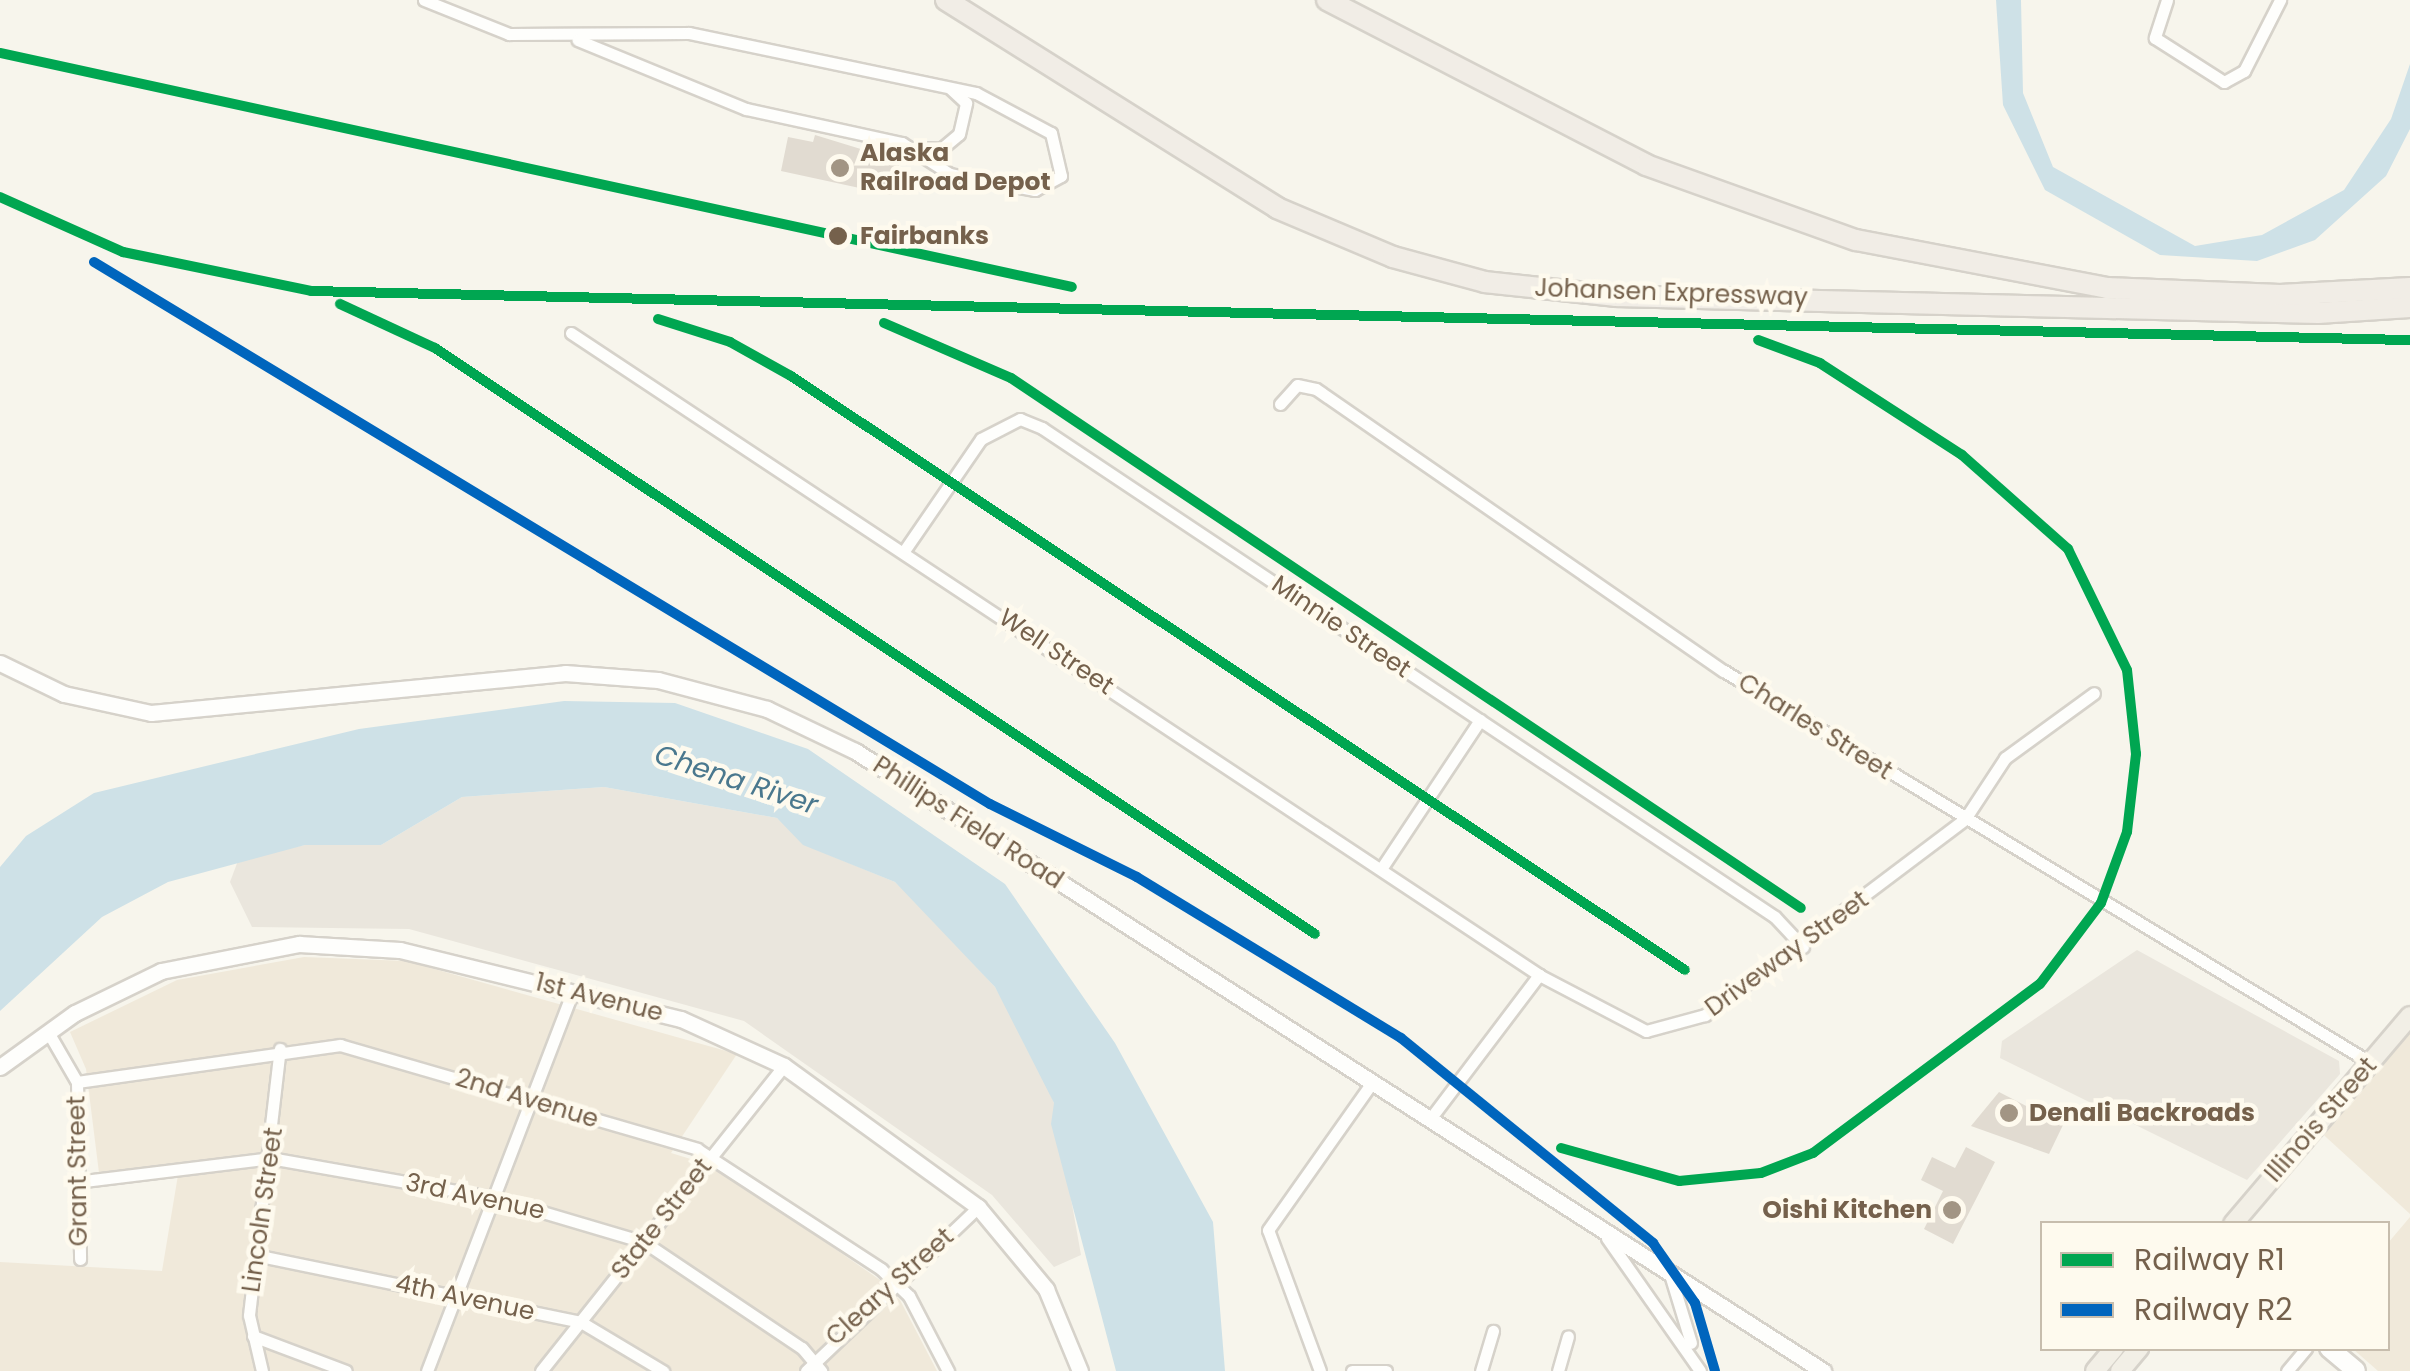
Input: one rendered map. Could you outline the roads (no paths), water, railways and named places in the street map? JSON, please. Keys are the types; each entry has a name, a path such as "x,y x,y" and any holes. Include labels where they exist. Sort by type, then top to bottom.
{"highway":[{"name":"Johansen Expressway","path":"946,0 1276,208 1393,257 1485,282 1575,294 2318,313 2410,310"},
{"path":"1327,0 1646,164 1872,244 2168,293 2410,288"}],"main road":[{"name":"Illinois Street","path":"2236,1221 2410,1016"},
{"path":"2095,1371 2112,1351"},
{"path":"2120,1371 2137,1351"},
{"path":"2333,1351 2356,1371"}],"street":[{"path":"424,0 486,28 578,40 689,33 946,86 1006,104 1051,133 1060,176 1024,189 950,174 912,147"},
{"path":"2167,0 2156,21 2155,38 2183,62 2218,81 2244,72 2280,0"},
{"path":"578,40 729,104 912,147 941,149 958,134 966,103 946,86"},
{"name":"Well Street","path":"570,333 1539,975"},
{"name":"Charles Street","path":"1280,404 1296,385 1316,389 1724,671 2370,1063"},
{"name":"Minnie Street","path":"904,551 981,438 1020,420 1775,917 1802,947"},
{"name":"Phillips Field Road","path":"0,663 81,700 170,714 564,673 658,680 744,701 856,752 1823,1371"},
{"name":"Driveway Street","path":"1539,975 1646,1031 1705,1016 1802,947 1965,819 2005,758 2094,692"},
{"path":"1382,870 1480,720"},
{"name":"1st Avenue","path":"0,1066 48,1032 161,971 278,946 400,950 681,1019 784,1066 978,1207 1046,1290 1080,1371"},
{"path":"1430,1119 1539,975"},
{"path":"427,1371 573,991"},
{"path":"48,1032 77,1082"},
{"name":"2nd Avenue","path":"77,1082 280,1048 359,1048 712,1155 894,1281 948,1371"},
{"name":"Lincoln Street","path":"262,1371 253,1336 255,1256 270,1158 280,1048"},
{"name":"State Street","path":"541,1371 784,1066"},
{"path":"1320,1371 1268,1230 1373,1081"},
{"name":"Grant Street","path":"77,1082 84,1182 80,1260"},
{"name":"3rd Avenue","path":"84,1182 270,1158 492,1198 644,1242 814,1359 822,1371"},
{"name":"Cleary Street","path":"806,1371 894,1281 978,1207"},
{"path":"1594,1224 1700,1371"},
{"name":"4th Avenue","path":"255,1256 581,1322 663,1371"},
{"path":"1668,1270 1700,1371"},
{"path":"1481,1371 1492,1331"},
{"path":"253,1336 346,1371"},
{"path":"1558,1371 1568,1336"},
{"path":"2287,1371 2304,1351"},
{"path":"1352,1371 1386,1371"}],"water":[{"path":"1996,0 2021,0 2023,93 2053,167 2195,246 2262,235 2344,190 2391,119 2410,64 2410,129 2386,176 2315,240 2257,261 2160,255 2045,190 2003,105"},
{"name":"Chena River","path":"564,701 675,703 808,749 1005,884 1115,1043 1213,1222 1225,1371 1116,1371 1051,1124 1054,1103 995,987 895,882 803,845 777,818 604,787 462,797 381,845 305,845 168,882 102,917 0,1011 0,867 26,836 94,793 359,729"}],"rail line":[{"name":"R1","path":"0,53 1072,287"},
{"name":"R1","path":"0,197 123,252 311,291 2410,340"},
{"name":"R2","path":"94,262 990,804 1137,877 1401,1038 1653,1243 1695,1303 1715,1371"},
{"name":"R1","path":"340,304 435,348 1315,934"},
{"name":"R1","path":"658,319 730,342 791,376 1685,970"},
{"name":"R1","path":"884,323 1011,378 1801,908"},
{"name":"R1","path":"1561,1148 1679,1181 1761,1173 1813,1153 2040,984 2101,903 2127,832 2136,754 2127,670 2068,549 1962,455 1820,363 1758,340"}],"place":[{"name":"Alaska Railroad Depot","path":"840,168"},
{"name":"Fairbanks","path":"838,236"},
{"name":"Denali Backroads","path":"2009,1113"},
{"name":"Oishi Kitchen","path":"1952,1210"}]}
